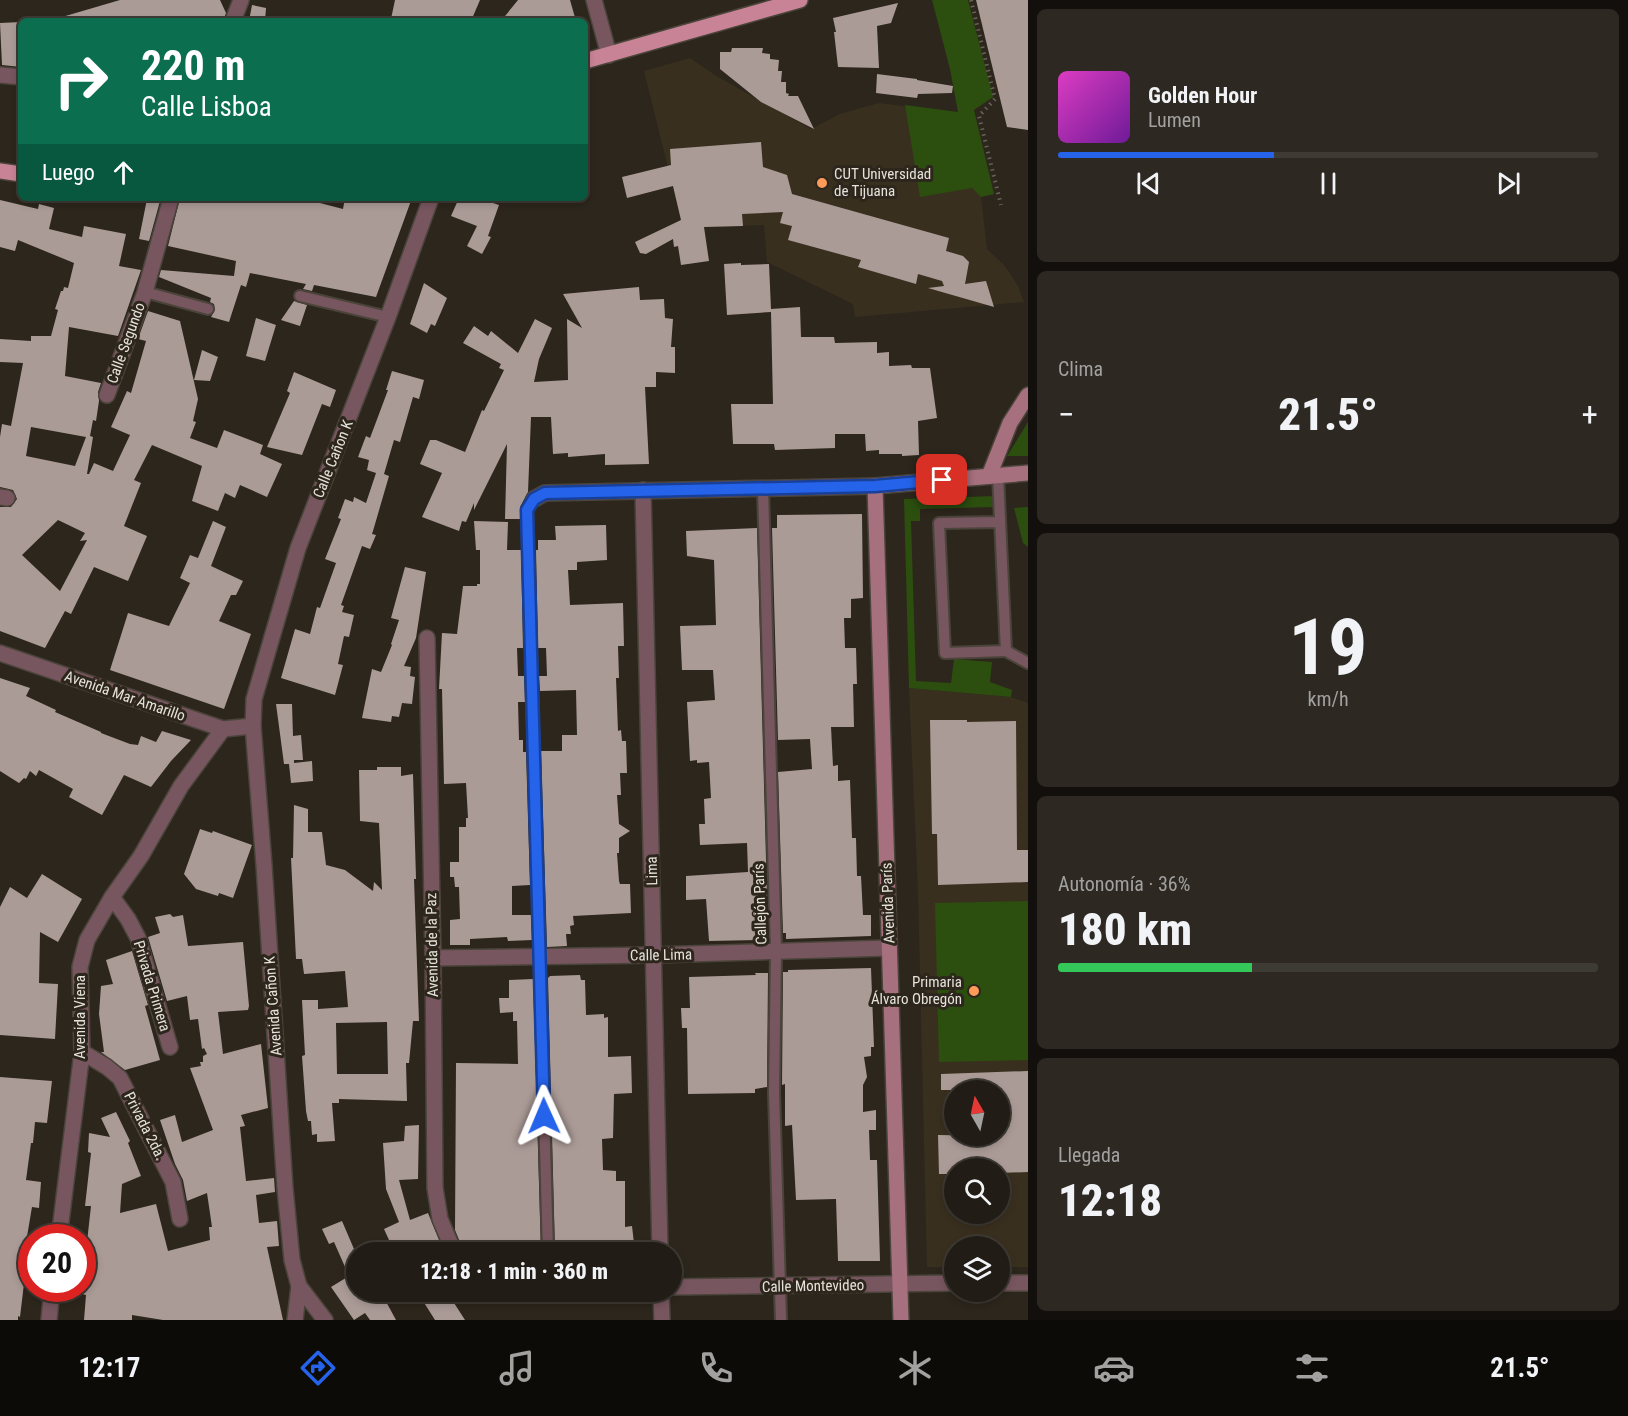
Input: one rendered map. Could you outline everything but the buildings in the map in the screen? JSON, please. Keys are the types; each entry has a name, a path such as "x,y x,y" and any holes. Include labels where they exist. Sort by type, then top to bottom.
{"main road":[{"path":"588,60 800,0"},
{"path":"0,171 18,174"},
{"path":"993,476 1010,423 1028,395"},
{"path":"875,486 1028,473"},
{"name":"Avenida París","path":"875,486 901,1320"}],"street":[{"path":"234,18 241,0"},
{"path":"594,0 609,55"},
{"path":"0,75 18,77"},
{"name":"Calle Segundo","path":"107,395 144,292 170,201"},
{"name":"Calle Cañon K","path":"253,726 254,699 298,548 430,201"},
{"path":"534,499 545,493 875,486"},
{"name":"Lima","path":"644,490 660,1242"},
{"name":"Avenida de la Paz","path":"427,638 435,1188 440,1219 449,1242"},
{"name":"Avenida Mar Amarillo","path":"0,653 223,729 253,726"},
{"name":"Avenida Cañon K","path":"253,726 285,1188 292,1260 299,1286"},
{"name":"Avenida Viena","path":"61,1224 82,1052 80,967 87,940 112,897 141,856 181,786 223,729"},
{"name":"Privada Primera","path":"112,897 138,938 170,1047"},
{"name":"Calle Lima","path":"433,958 654,955 890,948"},
{"name":"Privada 2da.","path":"82,1052 107,1066 120,1078 173,1182 180,1219"},
{"path":"1010,1283 1028,1283"},
{"name":"Calle Montevideo","path":"682,1287 944,1284"},
{"path":"295,1320 299,1286"},
{"path":"299,1286 325,1320"},
{"path":"49,1320 51,1302"},
{"path":"661,1302 662,1320"}],"lane":[{"name":"Calle Segundo","path":"144,292 208,309"},
{"path":"300,296 388,316"},
{"path":"993,476 1000,522 1006,651"},
{"name":"Callejón París","path":"763,488 776,952 774,1093 781,1320"},
{"path":"534,499 527,510 548,1242"},
{"path":"1000,522 939,523 945,654 1006,651 1028,663"}],"path":[{"path":"971,0 995,99 979,116 1001,205"}],"shaded area":[{"name":"CUT Universidad de Tijuana","path":"690,58 718,77 811,129 840,114 879,103 958,113 972,188 981,197 987,249 1005,266 1018,286 1024,302 855,317 853,304 767,262 764,225 683,228 644,71"},
{"path":"909,688 1011,697 1028,703 1028,1267 1010,1267 1010,1236 944,1236 944,1267 927,1267 918,891"}],"green space":[{"path":"932,0 968,0 993,97 974,110 994,194 981,197 972,188 920,197 905,105 958,112 950,69"},
{"path":"1028,422 1028,456 1007,456"},
{"path":"996,496 996,507 920,509 920,521 911,521 916,681 951,683 954,659 992,662 990,682 1012,690 1011,697 909,688 904,499"},
{"path":"1028,507 1028,547 1023,543 1014,508"},
{"path":"1028,901 1028,1060 939,1062 935,903"}],"place":[{"name":"CUT Universidad de Tijuana","path":"822,183"},
{"name":"Primaria Álvaro Obregón","path":"974,991"}],"route":[{"path":"544,1116 527,510 534,499 545,493 875,486 942,480"}]}
